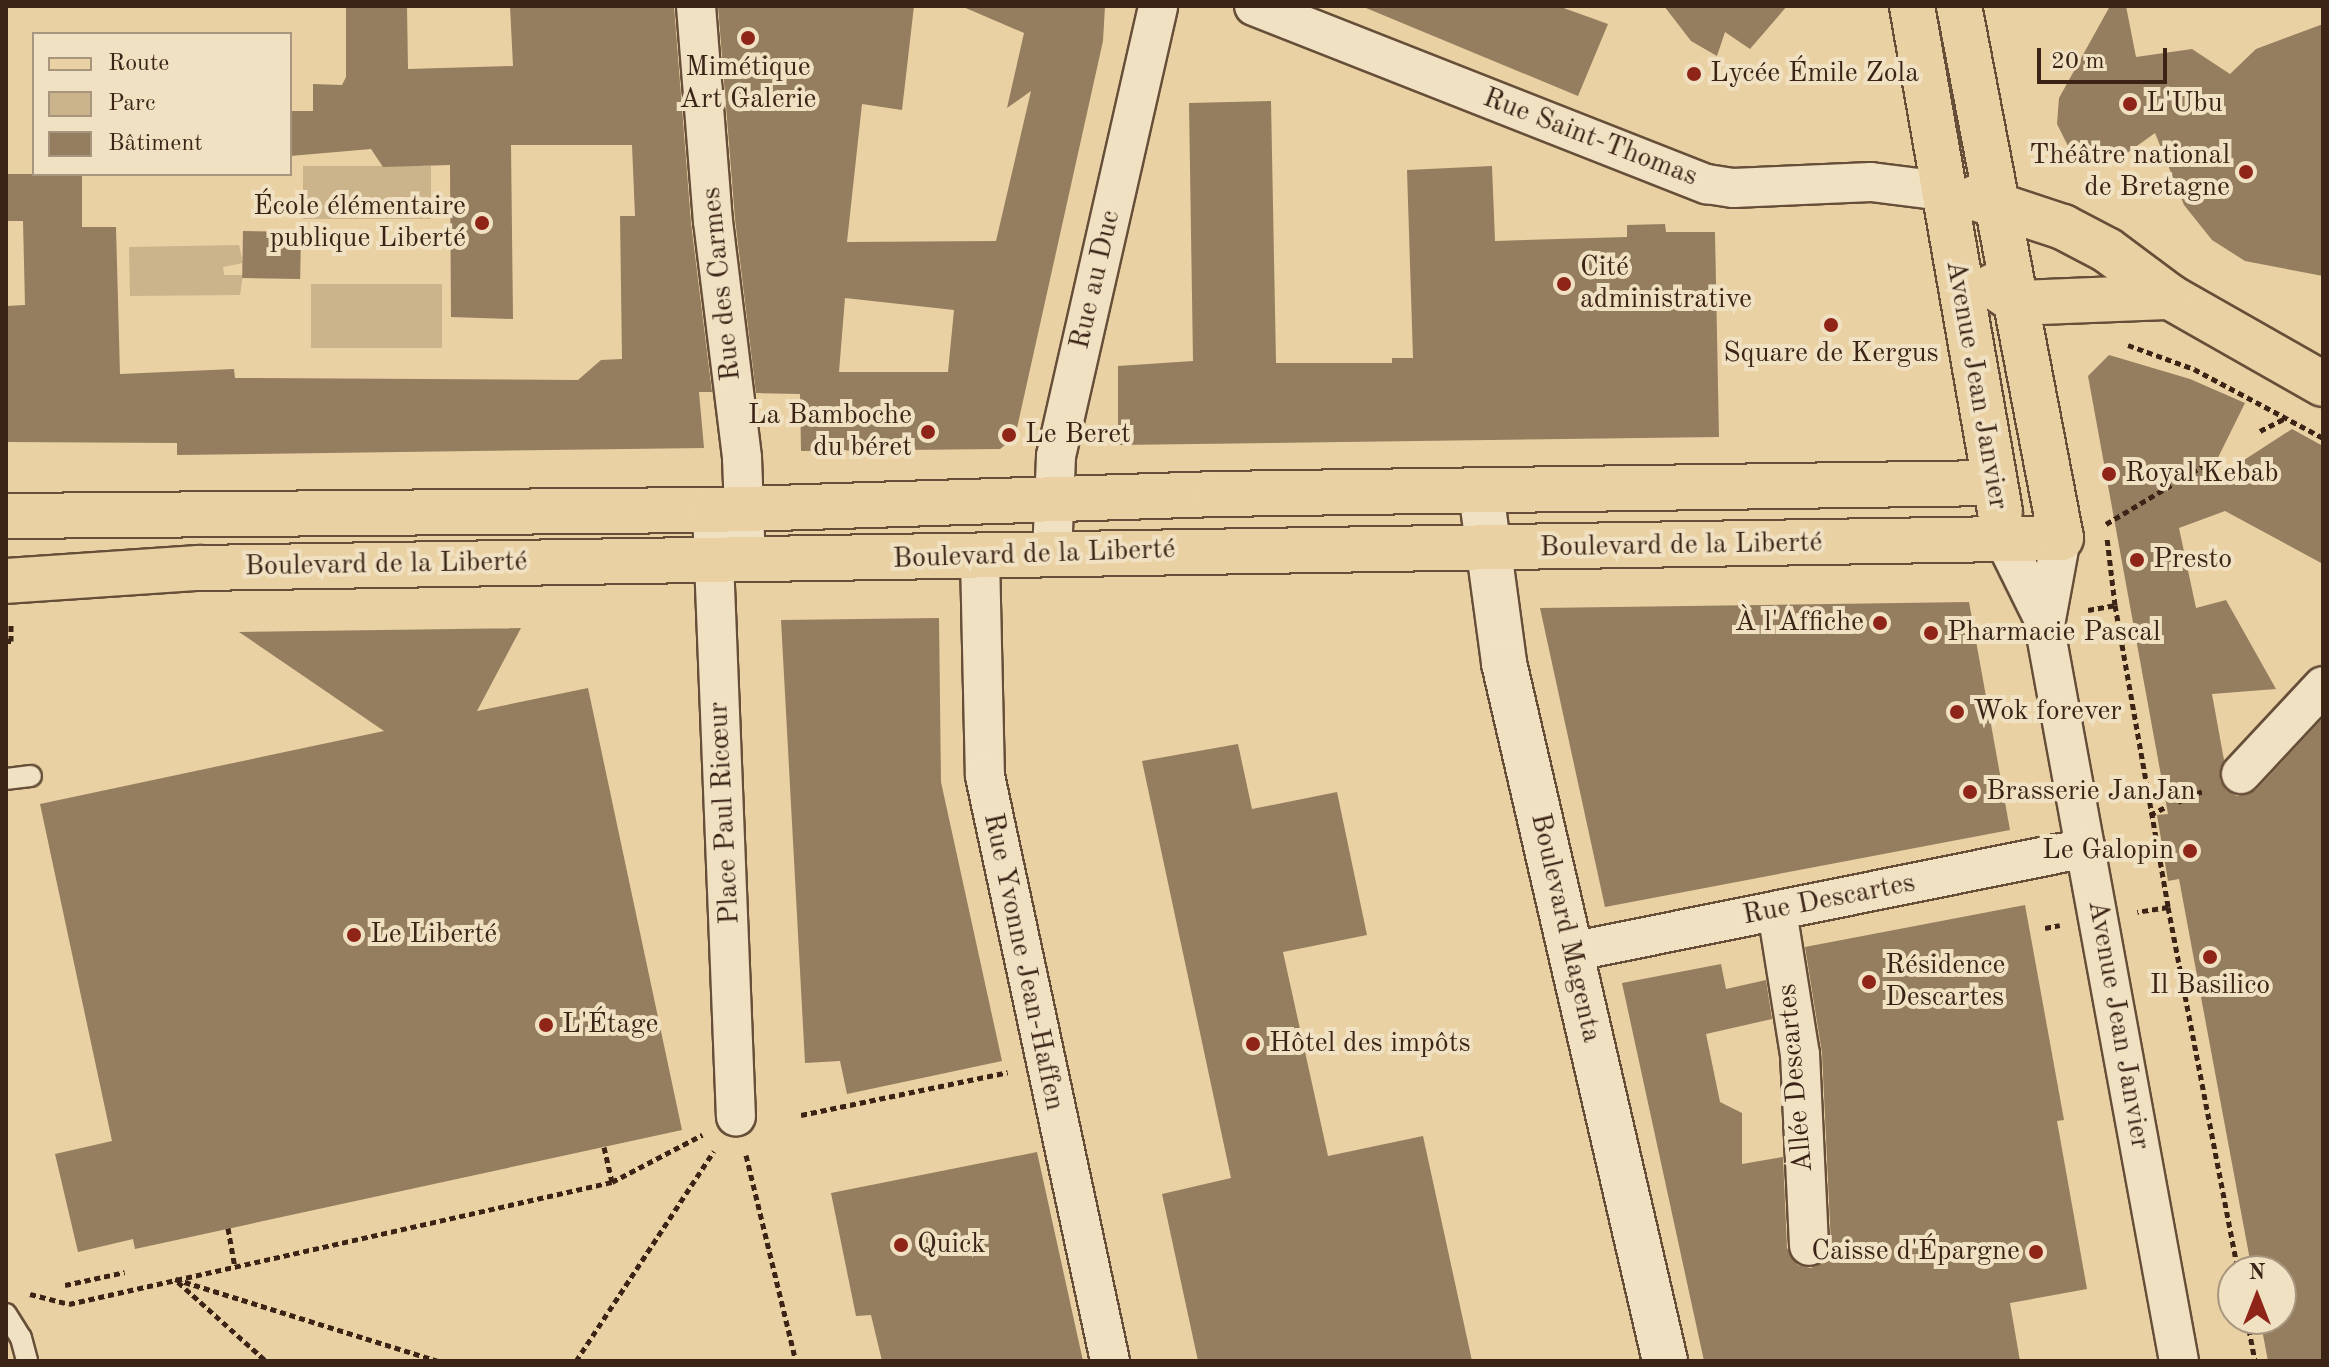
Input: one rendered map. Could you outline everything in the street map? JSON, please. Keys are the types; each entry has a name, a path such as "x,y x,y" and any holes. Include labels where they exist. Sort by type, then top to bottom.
{"main road":[{"name":"Avenue Jean Janvier","path":"1912,6 2005,541"},
{"name":"Avenue Jean Janvier","path":"1959,6 2061,538"},
{"path":"1942,191 1999,203 2107,250 2170,297 2323,384"},
{"path":"1952,250 2018,303 2170,297"},
{"name":"Boulevard de la Liberté","path":"6,516 727,509 1056,497 1994,483"},
{"name":"Boulevard Magenta","path":"1481,492 1504,663 1665,1361"},
{"path":"6,547 67,544 262,514"},
{"name":"Boulevard de la Liberté","path":"6,581 199,568 980,558 1293,547 1487,548 2061,538"}],"street":[{"name":"Rue des Carmes","path":"696,6 713,221 742,458 727,509"},
{"name":"Rue au Duc","path":"1052,556 1056,456 1158,6"},
{"name":"Rue Saint-Thomas","path":"1254,6 1707,184 1733,188 1871,182 1942,191"},
{"name":"Place Paul Ricœur","path":"727,509 736,1117"},
{"name":"Avenue Jean Janvier","path":"2043,618 2061,538"},
{"name":"Avenue Jean Janvier","path":"2005,541 2043,618 2179,1361"},
{"name":"Rue Yvonne Jean-Haffen","path":"980,558 985,776 1043,1065 1110,1361"},
{"path":"2241,774 2323,686"},
{"name":"Rue Descartes","path":"1571,952 2086,848"},
{"name":"Allée Descartes","path":"1777,911 1800,1054 1809,1246"}],"lane":[{"path":"6,779 31,776"},
{"path":"6,1314 21,1338 27,1361"}],"path":[{"path":"2112,340 2194,369 2323,438"},
{"path":"2260,431 2285,418"},
{"path":"2106,523 2213,460"},
{"path":"2115,605 2150,815 2235,1255"},
{"path":"2150,815 2166,807"},
{"path":"2045,928 2168,907"},
{"path":"801,1115 1043,1065"},
{"path":"20,1292 69,1304 612,1182 736,1117"},
{"path":"576,1361 736,1117"},
{"path":"736,1117 796,1361"},
{"path":"604,1147 612,1182"},
{"path":"228,1228 235,1266"},
{"path":"65,1285 125,1272"},
{"path":"174,1279 266,1361"},
{"path":"174,1279 439,1361"},
{"path":"2250,1335 2255,1361"}],"green space":[{"path":"303,166 431,166 431,219 303,219"},
{"path":"239,245 243,263 223,267 224,275 243,275 240,295 130,296 129,247"},
{"path":"311,284 442,284 442,348 311,348"}],"building":[{"path":"346,6 407,6 408,69 513,66 510,6 674,6 691,223 712,392 699,392 704,448 177,455 177,443 6,442 6,306 25,305 23,221 7,221 7,174 82,176 82,227 116,227 120,374 234,369 235,378 578,380 601,360 622,359 620,216 635,216 632,145 511,145 513,319 451,317 450,165 383,167 371,149 292,156 292,111 313,111 313,84 342,85 346,77"},
{"path":"718,6 914,6 902,110 862,104 847,242 996,241 1031,91 1007,108 1024,33 961,6 1105,6 1103,41 1015,437 1000,449 801,451 800,394 756,393 735,219","holes":["845,298 954,310 948,372 839,372"]},
{"path":"1558,6 1608,24 1578,96 1366,8"},
{"path":"1664,6 1787,6 1750,49 1725,32 1717,56 1691,41"},
{"name":"Théâtre national de Bretagne","path":"2110,6 2126,6 2136,57 2192,49 2230,74 2256,49 2323,24 2323,276 2245,261 2212,240 2184,205 2155,133 2123,156 2105,161 2091,161 2069,148 2057,124 2059,98"},
{"name":"Cité administrative","path":"1271,101 1276,363 1392,363 1392,358 1413,358 1407,170 1492,166 1495,241 1627,237 1627,225 1665,224 1666,232 1715,232 1719,437 1118,445 1118,366 1193,361 1189,103"},
{"path":"243,231 301,232 300,279 242,278"},
{"path":"2109,355 2190,379 2245,403 2204,486 2292,429 2323,446 2323,564 2225,511 2179,528 2196,608 2226,600 2276,689 2212,694 2224,760 2220,780 2226,790 2237,796 2256,790 2323,718 2323,1361 2268,1361 2263,1335 2297,1335 2297,1255 2249,1255 2179,879 2168,881 2157,815 2168,814 2088,376"},
{"path":"1969,602 2010,830 1605,907 1540,608"},
{"path":"939,618 941,782 1002,1061 847,1094 840,1061 805,1063 781,620"},
{"name":"Le Liberté","path":"521,628 477,711 588,688 682,1130 135,1249 133,1239 78,1252 55,1154 112,1141 40,804 384,731 239,632"},
{"name":"Hôtel des impôts","path":"1238,744 1252,809 1337,792 1367,935 1283,952 1328,1156 1423,1136 1472,1361 1198,1361 1162,1194 1231,1178 1142,761"},
{"path":"2025,905 2064,1120 2057,1121 2087,1289 2010,1303 2020,1361 1704,1361 1622,983 1721,964 1726,989 1766,980 1772,1019 1706,1034 1720,1102 1742,1113 1742,1164 1783,1157 1787,1248 1798,1265 1811,1268 1828,1257 1831,1245 1822,1053 1805,947"},
{"path":"1037,1152 1083,1361 882,1361 871,1315 856,1316 831,1193"}],"place":[{"name":"Mimétique Art Galerie","path":"748,38"},
{"name":"Lycée Émile Zola","path":"1694,74"},
{"name":"L'Ubu","path":"2130,104"},
{"name":"Théâtre national de Bretagne","path":"2246,172"},
{"name":"École élémentaire publique Liberté","path":"482,223"},
{"name":"Cité administrative","path":"1564,284"},
{"name":"Square de Kergus","path":"1831,325"},
{"name":"La Bamboche du béret","path":"928,432"},
{"name":"Le Beret","path":"1009,435"},
{"name":"Royal Kebab","path":"2109,474"},
{"name":"Presto","path":"2137,560"},
{"name":"À l'Affiche","path":"1880,623"},
{"name":"Pharmacie Pascal","path":"1931,633"},
{"name":"Wok forever","path":"1957,712"},
{"name":"Brasserie JanJan","path":"1970,792"},
{"name":"Le Galopin","path":"2190,851"},
{"name":"Le Liberté","path":"354,935"},
{"name":"Il Basilico","path":"2210,957"},
{"name":"Résidence Descartes","path":"1869,982"},
{"name":"L'Étage","path":"546,1025"},
{"name":"Hôtel des impôts","path":"1253,1044"},
{"name":"Quick","path":"901,1245"},
{"name":"Caisse d'Épargne","path":"2036,1252"}]}
